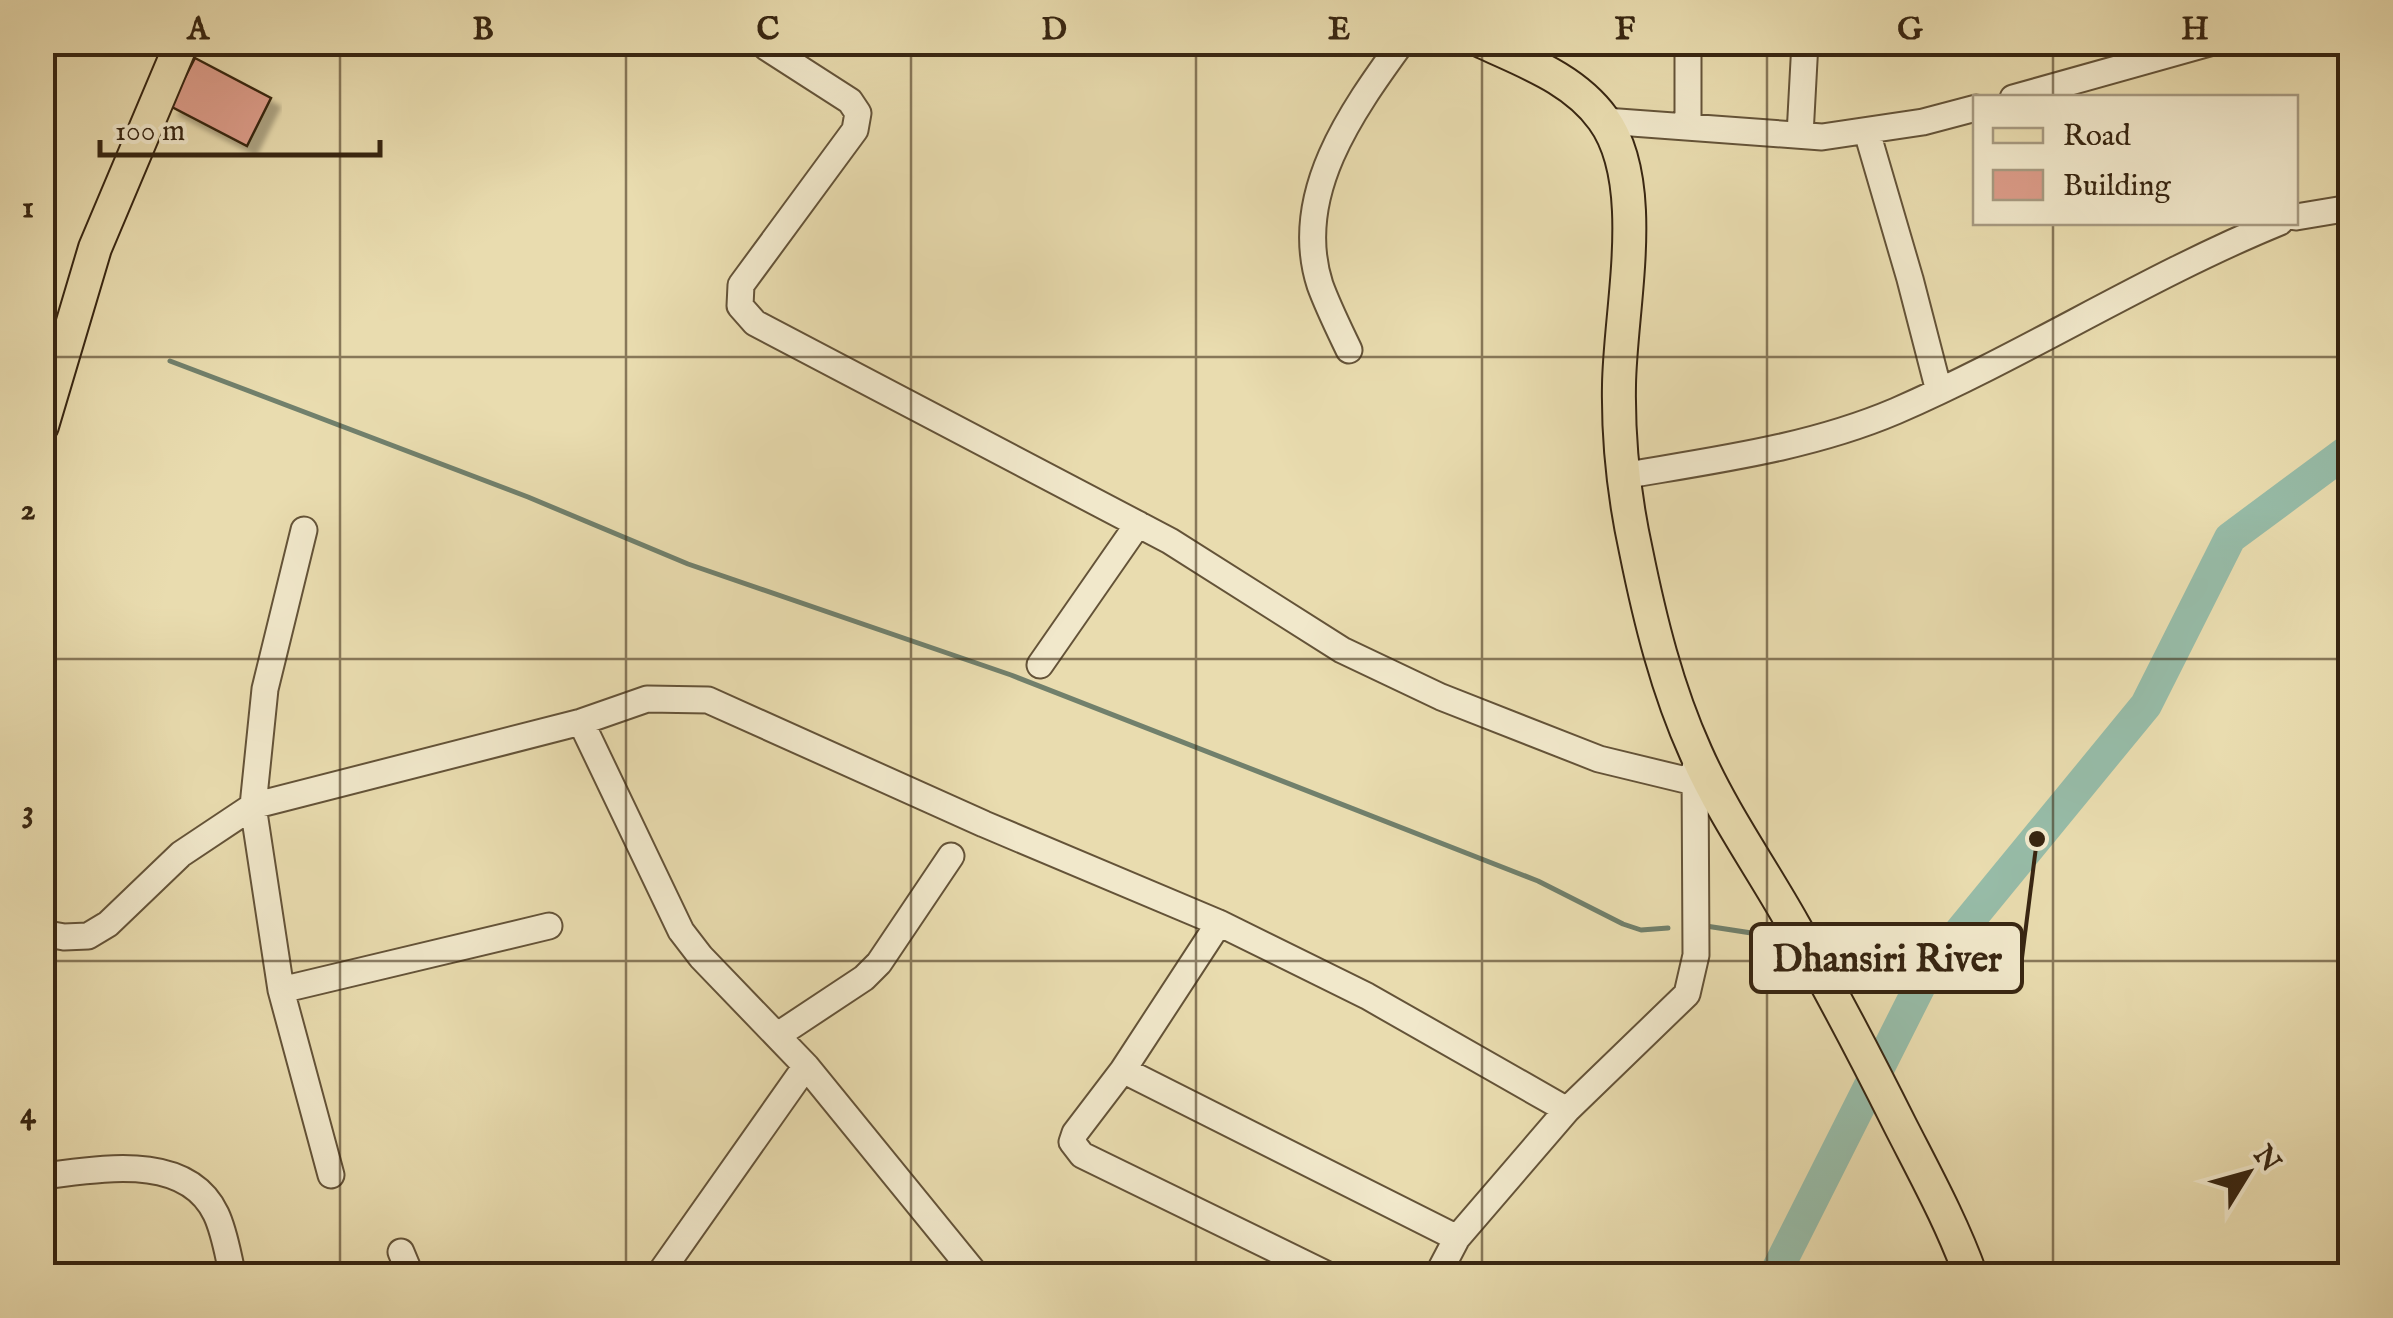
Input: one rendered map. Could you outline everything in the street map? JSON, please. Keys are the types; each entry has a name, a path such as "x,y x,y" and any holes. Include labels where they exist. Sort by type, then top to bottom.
{"main road":[{"path":"42,426 95,248 182,42"},
{"path":"1484,42 1564,82 1588,100 1606,122 1622,154 1629,213 1619,382 1622,476 1657,642 1695,768 1731,820 1841,1010 1942,1206 1971,1276"}],"street":[{"path":"1348,350 1319,282 1313,232 1318,190 1362,96 1402,42"},
{"path":"1800,135 1805,42"},
{"path":"2024,95 2213,42"},
{"path":"766,47 850,101 858,113 855,130 742,285 740,306 755,324 1170,540 1342,650 1441,697 1599,758 1695,768 1696,954 1687,994 1568,1110 1456,1238 1437,1276"},
{"path":"1685,48 1688,127"},
{"path":"1606,122 1822,137 1923,122 1973,109"},
{"path":"1867,132 1939,391"},
{"path":"2298,217 2350,208"},
{"path":"1622,476 1813,440 1894,412 2178,268 2273,225"},
{"path":"1040,665 1138,524"},
{"path":"304,530 264,689 253,806 280,990 331,1175"},
{"path":"42,933 88,936 108,924 181,854 253,806 581,722 647,699 708,700 1020,840 1219,923 1367,996 1568,1110"},
{"path":"581,722 682,932 700,957 806,1066 977,1276"},
{"path":"778,1035 864,978 950,856"},
{"path":"1219,923 1123,1070 1075,1133 1075,1149 1330,1276"},
{"path":"280,990 549,926"},
{"path":"658,1276 806,1066"},
{"path":"1123,1070 1456,1238"},
{"path":"42,1176 117,1168 157,1172 189,1182 203,1194 216,1215 233,1276"}],"building":[{"path":"195,58 271,98 247,146 170,106"}],"waterway":[{"path":"170,361 528,497 688,564 1011,675 1538,881 1623,924 1641,930 1668,928"},
{"path":"1774,1276 1927,972 2146,705 2230,538 2350,449"},
{"path":"1706,926 1784,938"},
{"path":"1819,944 1841,948 1924,979"}],"place":[{"name":"Dhansiri River","path":"2037,839"}]}
